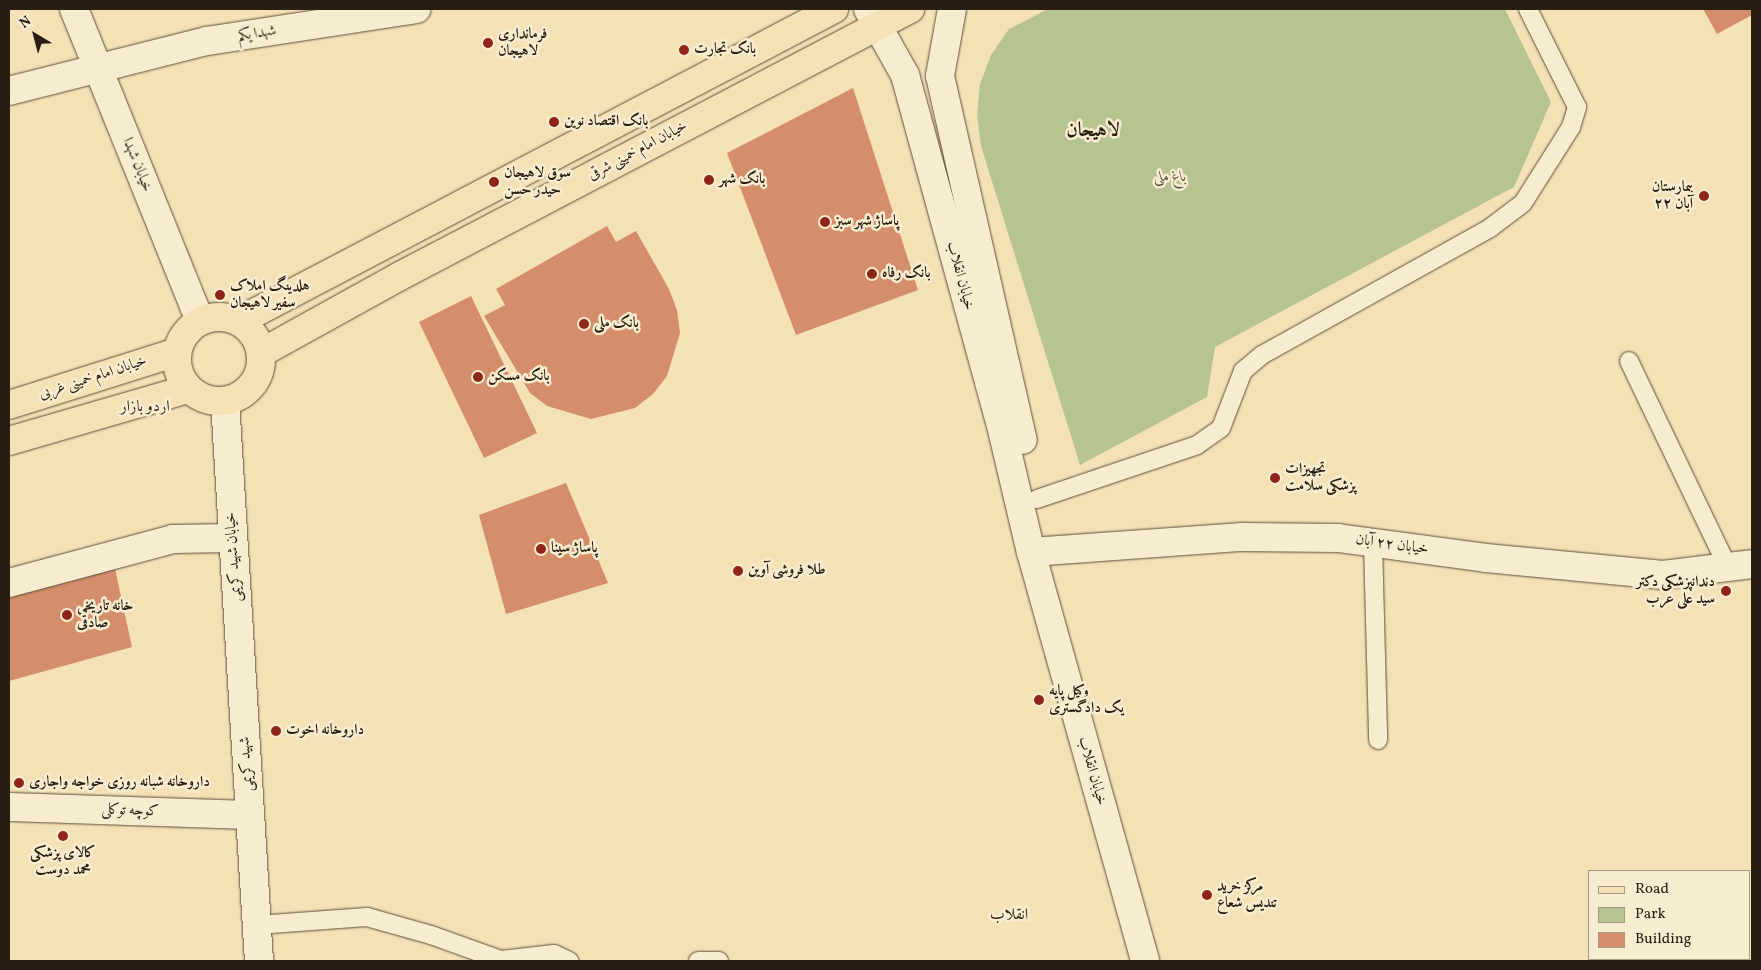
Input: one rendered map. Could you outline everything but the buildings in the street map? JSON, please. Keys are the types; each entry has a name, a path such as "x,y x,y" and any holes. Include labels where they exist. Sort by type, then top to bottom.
{"main road":[{"name":"خیابان شهدا","path":"74,9 200,321"},
{"path":"239,321 834,9"},
{"name":"خیابان امام خمینی شرقی","path":"261,353 872,17 910,9"},
{"name":"خیابان انقلاب","path":"952,9 940,76 1037,499 1031,552"},
{"name":"شهدا یکم","path":"9,91 207,41 405,10"},
{"name":"خیابان انقلاب","path":"872,17 905,75 1003,434 1031,552 1145,961"},
{"path":"226,317 239,321 250,329 261,353 257,379 243,394 225,401 199,397 188,388 176,365 177,352 185,333 200,321 226,317"},
{"name":"خیابان امام خمینی غربی","path":"9,405 177,352"},
{"path":"9,441 188,388"},
{"name":"خیابان شهید کریمی","path":"225,401 244,713"},
{"name":"خیابان ۲۲ آبان","path":"1031,552 1242,537 1338,538 1663,575 1740,566"},
{"path":"9,583 173,539 233,538"},
{"name":"شهید کریمی","path":"244,713 250,815"},
{"name":"کوچه توکلی","path":"9,808 250,815"},
{"path":"250,815 259,961"}],"lane":[{"path":"1037,499 1197,445 1221,428 1243,371 1262,355 1490,228 1523,203 1571,126 1577,107 1528,9"},
{"path":"1629,361 1740,566"},
{"path":"1372,543 1378,740"},
{"path":"257,925 367,917 431,934 501,960 554,954 569,961"},
{"path":"698,961 719,961"}],"green space":[{"name":"باغ ملی","path":"1048,9 1505,9 1551,102 1514,187 1215,347 1207,397 1080,465 981,146 977,115 980,84 991,55 1009,29"}],"place":[{"name":"فرمانداری لاهیجان","path":"488,43"},
{"name":"بانک تجارت","path":"684,50"},
{"name":"بانک اقتصاد نوین","path":"554,122"},
{"name":"بانک شهر","path":"709,180"},
{"name":"سوق لاهيجان حيدر حسن","path":"494,182"},
{"name":"بیمارستان ۲۲ آبان","path":"1704,196"},
{"name":"پاساژ شهر سبز","path":"825,222"},
{"name":"بانک رفاه","path":"872,274"},
{"name":"هلدینگ املاک سفیر لاهیجان","path":"220,295"},
{"name":"بانک ملی","path":"584,324"},
{"name":"بانک مسکن","path":"478,377"},
{"name":"تجهیزات پزشکی سلامت","path":"1275,478"},
{"name":"پاساژ سینا","path":"541,549"},
{"name":"طلا فروشی آوین","path":"738,571"},
{"name":"دندانپزشکی دکتر سید علی عرب","path":"1726,591"},
{"name":"خانه تاریخی صادقی","path":"67,615"},
{"name":"وکیل پایه یک دادگستری","path":"1039,700"},
{"name":"داروخانه اخوت","path":"276,731"},
{"name":"داروخانه شبانه روزی خواجه واجاری","path":"19,783"},
{"name":"کالای پزشکی محمد دوست","path":"63,836"},
{"name":"مرکز خرید تندیس شعاع","path":"1207,895"}],"district":[{"name":"لاهیجان","path":"1093,131"},
{"name":"اردو بازار","path":"145,407"},
{"name":"انقلاب","path":"1009,915"}]}
